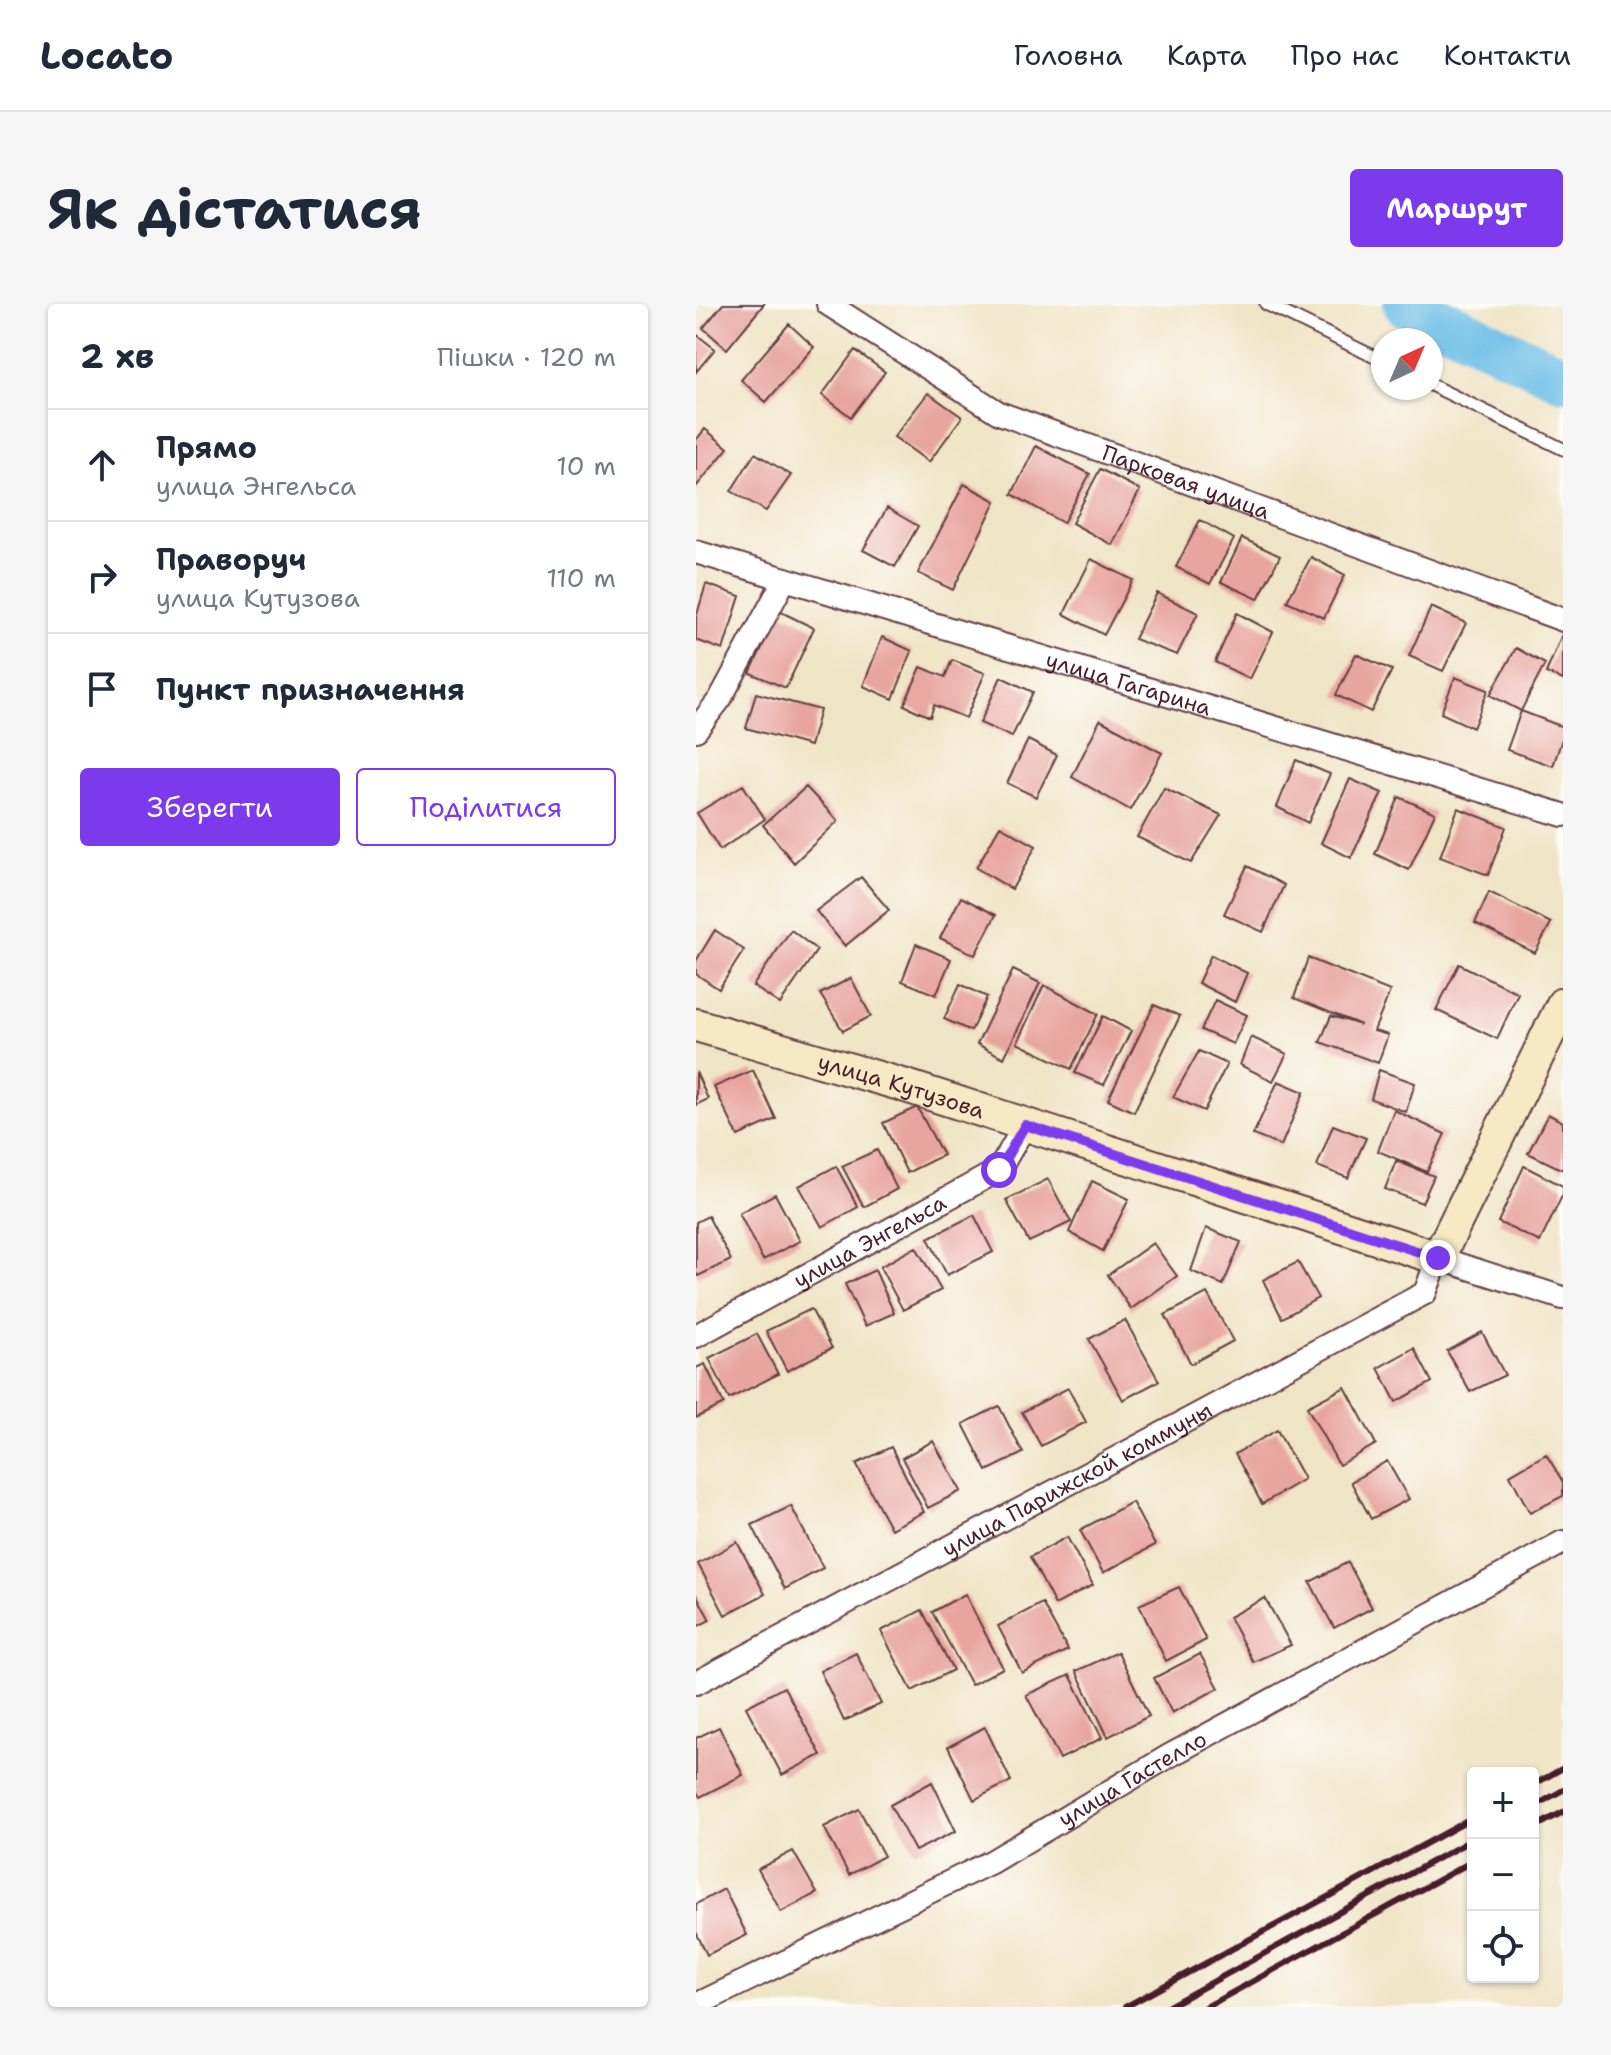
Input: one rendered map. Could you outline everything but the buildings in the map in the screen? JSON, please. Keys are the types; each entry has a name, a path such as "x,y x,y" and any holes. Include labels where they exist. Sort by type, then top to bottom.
{"main road":[{"path":"1438,1258 1563,1004"},
{"name":"улица Кутузова","path":"696,1025 903,1085 1438,1258"}],"street":[{"name":"Парковая улица","path":"828,304 999,413 1563,620"},
{"name":"улица Гагарина","path":"696,552 1563,815"},
{"path":"696,730 720,699 785,579"},
{"name":"улица Энгельса","path":"696,1336 999,1170 1025,1125"},
{"name":"улица Кутузова","path":"1438,1258 1563,1298"},
{"name":"улица Парижской коммуны","path":"696,1683 1425,1293 1438,1258"},
{"name":"улица Гастелло","path":"696,2005 991,1862 1169,1756 1563,1542"}],"lane":[{"path":"1266,304 1371,355"},
{"path":"1443,391 1563,449"}],"waterway":[{"path":"1406,304 1563,378"}],"railway":[{"path":"1539,1782 1563,1768"},
{"path":"1539,1804 1563,1790"},
{"path":"1539,1825 1563,1812"},
{"path":"1125,2007 1467,1821"},
{"path":"1167,2007 1467,1842"},
{"path":"1206,2007 1467,1864"}],"route":[{"path":"999,1170 1025,1125 1438,1258"}]}
